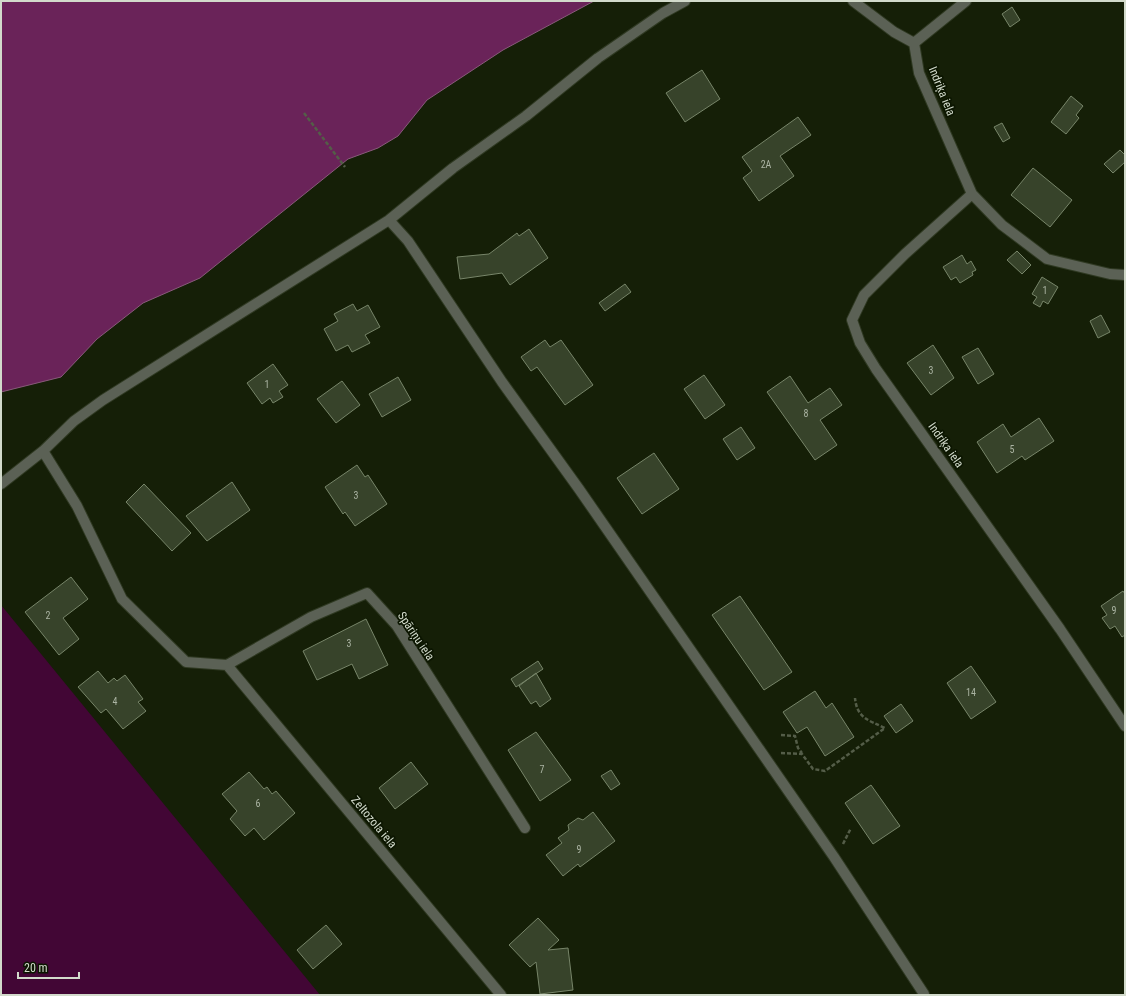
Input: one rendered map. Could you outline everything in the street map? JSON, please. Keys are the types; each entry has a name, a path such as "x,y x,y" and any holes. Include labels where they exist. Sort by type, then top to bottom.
{"street":[{"path":"1,484 43,451 74,421 103,400 390,220 453,168 526,116 598,58 663,13 685,1"},
{"path":"853,1 894,32 914,43 966,1"},
{"name":"Indriķa iela","path":"914,43 919,73 972,194 1002,225 1047,259 1110,274 1125,275"},
{"name":"Indriķa iela","path":"972,194 905,254 864,295 852,320 860,343 876,369 1060,629 1125,726"},
{"path":"390,220 408,241 497,375 579,489 825,845 924,994"},
{"path":"43,451 77,506 122,599 186,662 227,665"},
{"name":"Spāriņu iela","path":"227,665 311,617 367,593 397,626 525,828"},
{"name":"Zeltozola iela","path":"227,665 501,995"}],"path":[{"path":"304,113 345,167"},
{"path":"781,735 795,736 798,748 813,769 825,771 885,728 862,716 856,708 855,698"},
{"path":"777,753 802,754"},
{"path":"845,849 842,845 851,828"}],"shaded area":[{"path":"1,1 594,1 503,50 427,100 398,136 378,148 348,159 200,278 143,303 97,339 61,377 1,392"},
{"path":"1,605 320,995 1,995"}],"building":[{"path":"1012,7 1020,20 1010,27 1002,14"},
{"path":"702,70 720,99 685,122 666,93"},
{"path":"1071,96 1083,106 1076,115 1079,118 1066,134 1051,122"},
{"path":"798,117 811,135 780,156 794,176 759,201 743,178 752,171 742,157"},
{"path":"1002,123 1010,138 1003,142 994,127"},
{"path":"1120,150 1125,155 1125,162 1113,173 1104,164"},
{"path":"1033,168 1072,200 1050,227 1011,195"},
{"path":"529,229 548,258 510,285 502,273 460,279 457,257 489,254 517,233 519,236"},
{"path":"1017,251 1031,265 1022,274 1007,260"},
{"path":"962,255 967,264 971,261 976,270 972,272 973,275 960,283 956,277 951,280 943,267"},
{"path":"1042,277 1058,287 1048,304 1043,301 1040,307 1033,303 1037,297 1032,294"},
{"path":"625,284 631,292 605,311 599,303"},
{"path":"353,304 357,311 368,305 380,327 365,335 370,343 352,352 348,345 336,351 324,329 338,321 334,314"},
{"path":"1101,315 1110,332 1098,338 1090,321"},
{"path":"545,340 550,347 561,340 593,385 565,405 537,367 531,371 521,357"},
{"path":"933,345 954,378 931,395 907,363"},
{"path":"978,348 994,374 978,384 962,357"},
{"path":"273,364 288,385 279,391 283,397 273,403 270,398 262,404 247,383"},
{"path":"704,375 725,405 705,419 684,389"},
{"path":"790,376 808,403 830,388 842,405 820,420 837,445 815,460 767,392"},
{"path":"398,377 411,400 382,417 369,394"},
{"path":"342,381 360,405 336,423 317,399"},
{"path":"1039,418 1054,441 1025,460 1022,456 997,473 977,442 1003,424 1011,437"},
{"path":"741,427 755,448 737,460 723,439"},
{"path":"654,453 679,489 642,514 617,478"},
{"path":"357,465 365,477 368,475 387,504 355,526 345,512 343,514 325,487"},
{"path":"232,482 250,510 207,541 186,516"},
{"path":"144,484 191,533 172,551 126,502"},
{"path":"71,577 88,599 63,618 79,639 59,655 25,612"},
{"path":"1123,591 1125,594 1125,635 1122,637 1115,626 1110,629 1102,618 1107,615 1101,606"},
{"path":"740,596 792,672 764,690 712,615"},
{"path":"366,619 388,665 359,679 352,664 317,680 303,651"},
{"path":"538,661 543,669 516,687 511,679"},
{"path":"971,666 996,702 971,719 947,683"},
{"path":"98,671 108,683 114,678 117,681 125,675 143,699 138,702 146,711 123,729 106,709 101,713 78,687"},
{"path":"536,673 551,699 540,707 536,701 531,704 519,686"},
{"path":"815,691 826,708 832,703 854,737 825,756 807,727 797,733 783,712"},
{"path":"901,704 913,721 896,733 884,716"},
{"path":"536,732 571,780 540,801 508,750"},
{"path":"411,762 428,784 395,809 379,788"},
{"path":"611,770 620,784 611,790 601,776"},
{"path":"249,772 264,789 267,787 272,794 276,791 295,813 264,840 254,828 245,836 230,819 237,811 222,794"},
{"path":"871,785 900,826 873,844 845,803"},
{"path":"593,812 615,841 580,867 578,864 563,876 546,855 562,843 558,838 569,830 568,825 578,818 583,820"},
{"path":"538,918 559,940 548,950 568,948 573,990 540,994 536,962 530,967 509,945"},
{"path":"326,925 342,944 313,969 297,950"}]}
